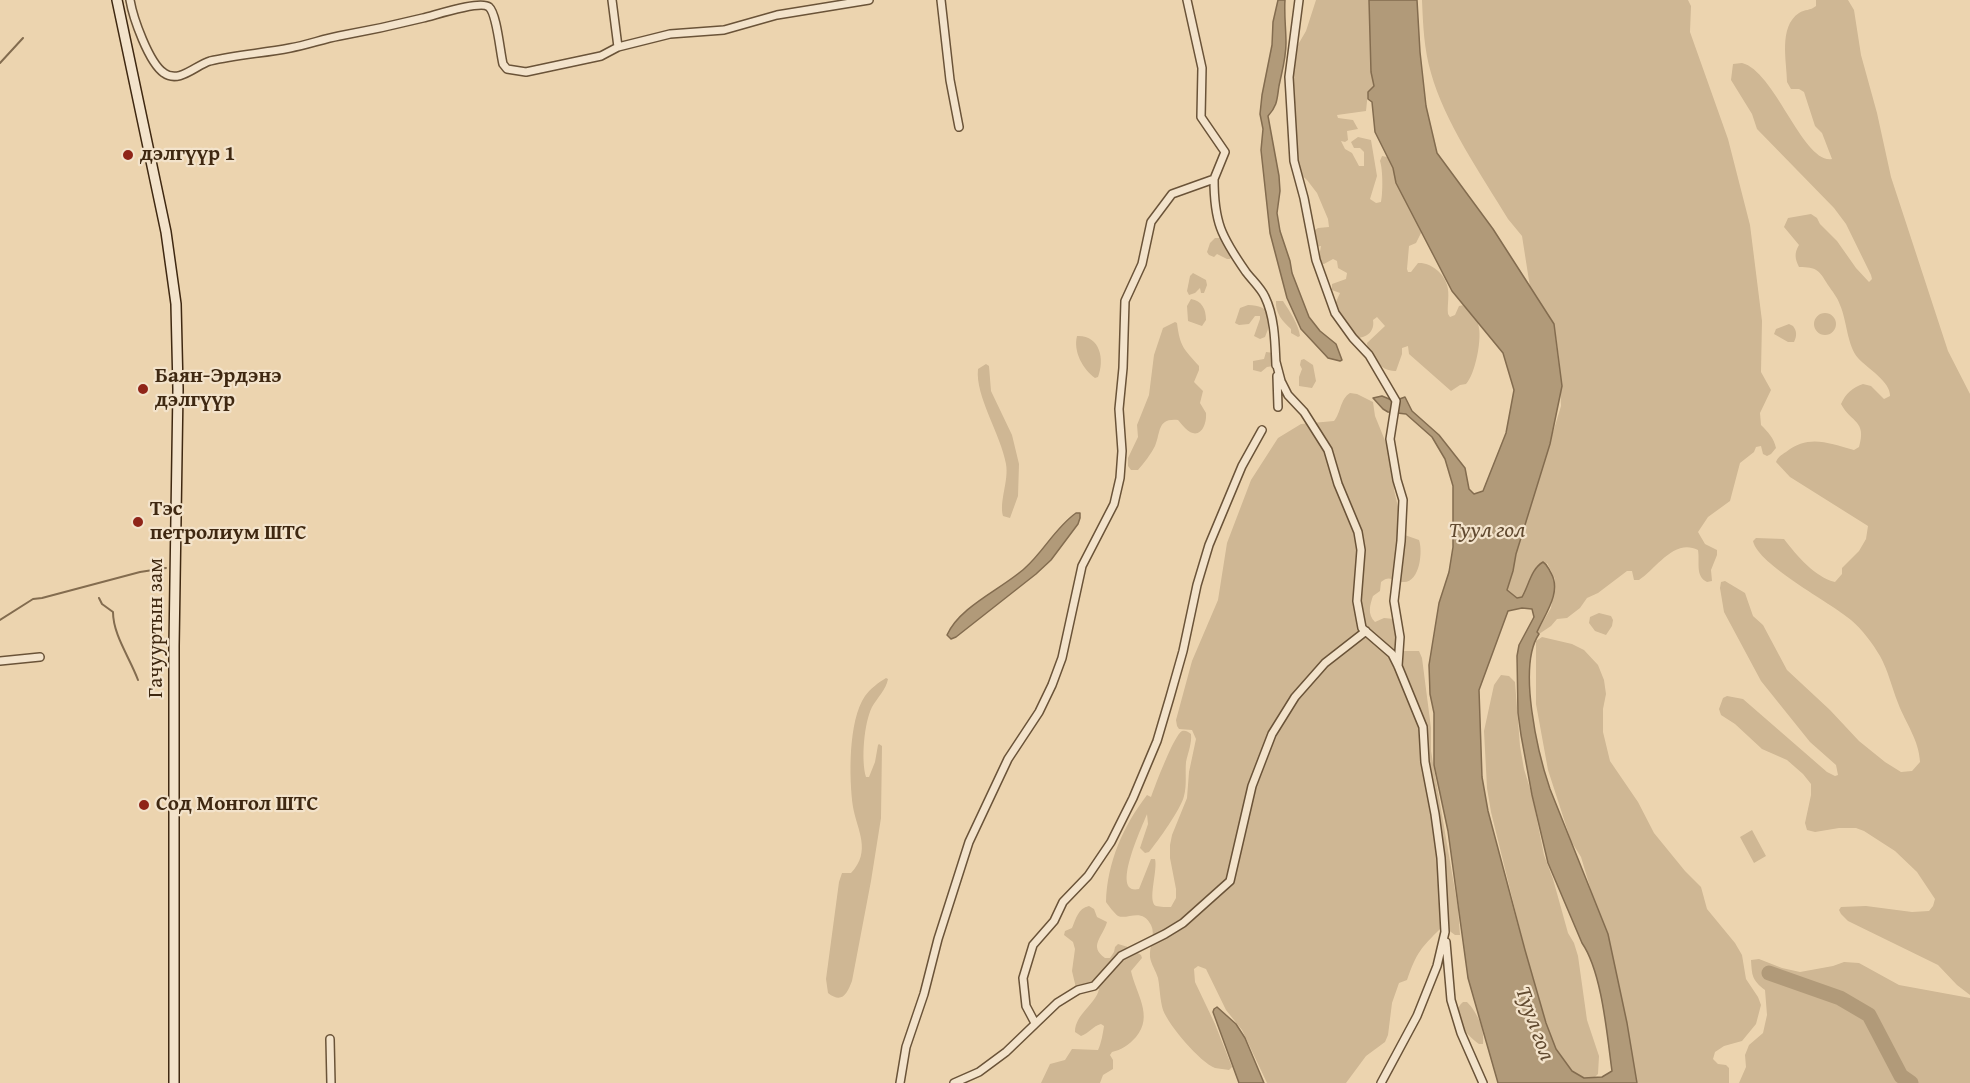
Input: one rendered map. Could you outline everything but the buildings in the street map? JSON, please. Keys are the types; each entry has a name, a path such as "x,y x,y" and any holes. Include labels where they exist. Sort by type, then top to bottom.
{"main road":[{"name":"Гачууртын зам","path":"117,0 166,232 176,304 178,389 174,646 174,1083"}],"street":[{"path":"130,0 140,34 152,58 164,73 171,76 178,76 207,62 291,48 483,4 491,9 494,17 503,64 507,69 526,72 601,56 618,47 670,34 724,30 777,15 869,0"},
{"path":"612,0 618,47"},
{"path":"941,0 950,80 959,127"},
{"path":"1187,0 1202,68 1201,117 1225,152 1214,179 1214,204 1219,228 1232,252 1264,295 1270,311 1274,328 1278,407"},
{"path":"1299,0 1289,77 1293,150 1316,260 1335,313 1369,355 1396,401 1390,439 1403,500 1394,601 1400,637 1398,666"},
{"path":"900,1083 906,1047 969,842 1008,759 1039,712 1052,685 1064,649 1082,566 1114,504 1120,478 1122,451 1119,409 1125,301 1142,264 1151,222 1172,194 1214,179"},
{"path":"1276,362 1281,381 1288,394 1304,412 1328,450 1338,484 1358,532 1361,550 1356,601 1362,628 1392,654 1423,727 1425,762 1441,858 1451,1000 1461,1033 1483,1083"},
{"path":"1035,1023 1026,1006 1023,978 1033,945 1054,921 1063,902 1094,868 1111,842 1132,798 1157,741 1183,651 1197,585 1209,545 1242,466 1262,429"},
{"path":"954,1083 979,1072 1006,1052 1057,1003 1078,990 1094,986 1121,956 1183,923 1230,881 1252,786 1272,734 1295,697 1325,663 1366,632"},
{"path":"0,662 40,657"},
{"path":"1381,1083 1417,1016 1437,966 1445,932"},
{"path":"330,1039 331,1083"}],"shaded area":[{"path":"1316,0 1369,0 1371,72 1374,86 1368,92 1366,111 1337,115 1338,118 1353,120 1358,129 1347,131 1348,140 1341,141 1345,149 1352,153 1359,166 1364,166 1364,152 1360,148 1354,148 1351,142 1358,137 1371,140 1377,176 1370,199 1376,203 1381,202 1382,198 1380,161 1382,156 1387,157 1393,168 1396,183 1422,231 1416,243 1409,246 1408,272 1411,272 1418,263 1427,264 1436,269 1443,276 1447,285 1450,317 1455,315 1459,306 1464,305 1477,321 1480,338 1472,373 1466,384 1451,391 1409,354 1408,346 1402,348 1396,371 1381,366 1370,353 1367,343 1385,326 1377,317 1373,320 1373,327 1369,333 1364,337 1356,338 1339,315 1335,304 1340,293 1332,290 1332,284 1346,279 1347,273 1338,268 1337,261 1333,259 1324,264 1320,263 1321,246 1315,247 1312,232 1318,228 1329,227 1328,219 1317,193 1297,171 1290,150 1292,55 1306,31"},
{"path":"1422,0 1688,0 1691,6 1690,32 1728,139 1750,225 1762,321 1761,372 1771,390 1760,413 1761,425 1772,438 1776,448 1767,456 1763,454 1761,446 1756,447 1754,452 1740,463 1730,501 1708,517 1698,532 1705,544 1717,550 1711,570 1712,581 1707,582 1701,576 1698,550 1689,547 1681,548 1666,556 1639,580 1634,580 1632,571 1627,571 1598,593 1587,598 1580,608 1567,618 1557,619 1539,634 1537,632 1551,608 1555,579 1547,563 1533,573 1522,597 1517,598 1507,590 1561,406 1559,358 1554,324 1530,287 1522,236 1508,219 1465,148 1437,91 1427,55"},
{"path":"1816,0 1848,0 1854,10 1861,55 1891,177 1948,351 1970,394 1970,995 1938,965 1848,921 1841,914 1839,910 1841,907 1866,906 1912,912 1929,911 1935,899 1917,872 1895,851 1864,831 1856,828 1815,832 1807,830 1805,823 1811,784 1787,760 1762,749 1735,724 1721,715 1719,709 1723,698 1727,696 1743,699 1827,772 1838,775 1836,765 1810,742 1761,681 1724,612 1720,588 1721,582 1725,581 1745,593 1753,616 1763,625 1787,670 1859,741 1901,772 1912,771 1920,762 1915,739 1898,703 1885,667 1867,637 1841,612 1767,561 1753,541 1756,538 1784,539 1814,571 1835,582 1842,574 1842,568 1859,551 1866,539 1868,526 1790,477 1776,462 1780,456 1794,446 1803,443 1827,443 1854,450 1859,447 1861,432 1857,422 1841,404 1845,397 1853,389 1863,384 1871,386 1884,399 1890,396 1883,380 1854,353 1839,302 1822,276 1817,270 1799,267 1796,251 1799,245 1784,227 1788,218 1811,214 1837,241 1869,282 1872,279 1871,275 1846,224 1834,208 1757,129 1752,114 1731,80 1733,64 1742,63 1754,70 1766,82 1810,147 1821,157 1832,159 1822,133 1815,126 1804,92 1791,89 1787,82 1785,45 1788,27 1799,13 1816,6"},
{"path":"1215,238 1222,240 1230,259 1217,254 1214,257 1209,255 1207,252 1210,243"},
{"path":"1193,273 1206,280 1204,293 1201,293 1200,288 1189,295 1187,291 1190,276"},
{"path":"1191,299 1201,304 1204,309 1206,320 1202,326 1188,321 1187,306"},
{"path":"1276,301 1283,301 1296,322 1300,336 1291,333 1291,329 1282,320"},
{"path":"1248,305 1266,310 1270,318 1265,337 1260,339 1254,336 1260,316 1255,316 1249,324 1235,323 1240,308"},
{"path":"1825,313 1835,320 1836,324 1829,334 1825,335 1815,328 1814,324 1821,314"},
{"path":"1175,322 1183,347 1199,366 1194,382 1203,391 1200,403 1206,413 1205,423 1201,431 1194,433 1178,420 1166,421 1147,458 1138,470 1131,470 1128,466 1128,458 1138,437 1137,425 1149,395 1154,355 1163,328"},
{"path":"1789,324 1796,332 1794,342 1788,342 1774,334 1776,329"},
{"path":"1077,336 1091,339 1099,349 1101,363 1098,377 1095,378 1080,360 1076,348"},
{"path":"1266,352 1274,353 1273,366 1261,372 1253,370 1253,361 1264,359"},
{"path":"1304,359 1313,365 1316,381 1312,388 1299,386 1302,369 1300,365 1301,360"},
{"path":"986,364 989,366 991,391 1012,435 1019,464 1018,496 1010,518 1003,516 1002,510 1006,464 978,380 978,369"},
{"path":"1350,393 1373,402 1375,416 1388,448 1393,471 1394,490 1399,511 1399,533 1419,540 1420,558 1414,577 1404,582 1390,578 1381,582 1380,591 1373,596 1370,613 1375,622 1384,618 1394,619 1399,647 1404,651 1419,651 1422,658 1431,728 1431,751 1458,908 1460,935 1441,928 1424,946 1407,980 1399,983 1392,1003 1385,1042 1366,1056 1346,1083 1267,1083 1242,1030 1226,1010 1206,969 1198,966 1194,969 1195,982 1232,1067 1229,1070 1215,1068 1178,1034 1163,1010 1158,978 1151,962 1153,933 1151,925 1139,915 1122,917 1116,915 1106,902 1107,887 1113,859 1124,832 1147,795 1151,797 1174,741 1182,731 1187,731 1191,737 1182,802 1158,840 1149,852 1145,853 1140,848 1148,824 1147,814 1127,871 1127,882 1131,888 1139,889 1151,859 1155,859 1153,903 1156,906 1171,907 1176,898 1170,845 1187,798 1189,772 1196,739 1192,730 1179,729 1176,720 1192,661 1218,600 1227,543 1251,480 1278,438 1301,424 1334,421 1344,399"},
{"path":"1599,613 1611,616 1613,620 1606,635 1595,631 1589,623 1590,617"},
{"path":"1542,637 1572,644 1584,650 1598,665 1606,694 1603,709 1603,732 1610,761 1638,802 1654,833 1701,887 1707,909 1742,955 1746,979 1761,1005 1756,1024 1742,1041 1724,1046 1715,1052 1713,1059 1718,1064 1729,1068 1729,1083 1637,1083 1608,934 1593,897 1581,857 1571,841 1548,770 1536,704 1536,641"},
{"path":"1501,675 1509,676 1515,682 1524,769 1532,795 1544,855 1568,933 1578,956 1587,1020 1599,1056 1598,1074 1594,1078 1584,1078 1571,1070 1556,1049 1525,950 1491,812 1487,788 1484,731 1494,685"},
{"path":"886,678 888,679 885,687 869,714 864,752 864,770 866,777 869,777 878,745 882,746 881,818 852,981 846,993 837,998 828,993 826,979 839,882 842,873 851,873 857,865 862,849 852,795 851,750 855,720 865,696"},
{"path":"1752,830 1766,856 1754,863 1740,837"},
{"path":"1089,906 1094,909 1097,917 1107,922 1097,945 1100,954 1105,958 1110,958 1118,944 1141,955 1142,958 1131,971 1142,1005 1144,1021 1136,1037 1128,1045 1112,1052 1110,1055 1113,1060 1113,1069 1103,1075 1100,1083 1041,1083 1050,1064 1065,1060 1072,1049 1098,1050 1101,1042 1104,1026 1101,1024 1081,1036 1075,1032 1078,1020 1094,1000 1099,989 1076,988 1072,971 1075,949 1073,942 1064,935 1065,931 1072,928 1080,911"},
{"path":"1759,959 1800,972 1844,962 1859,963 1899,985 1970,998 1970,1083 1739,1083 1746,1067 1745,1055 1749,1045 1763,1033 1767,1015 1765,990 1755,980 1752,970 1751,960"},
{"path":"1463,1002 1467,1002 1477,1016 1483,1033 1483,1044 1474,1040 1460,1024 1457,1013"}],"water":[{"path":"1278,0 1285,0 1286,49 1276,101 1268,116 1279,176 1280,191 1277,213 1280,231 1292,273 1309,317 1320,331 1336,344 1342,360 1340,361 1328,358 1301,329 1287,298 1270,233 1261,150 1263,129 1260,114"},
{"name":"Туул гол","path":"1369,0 1417,0 1426,106 1437,153 1493,229 1554,324 1562,386 1550,444 1507,590 1517,598 1522,597 1533,573 1543,562 1554,580 1554,595 1537,632 1539,634 1533,648 1530,667 1535,733 1550,789 1608,934 1637,1083 1498,1083 1468,978 1448,831 1434,765 1434,713 1430,694 1429,665 1439,603 1449,572 1453,547 1453,486 1445,459 1432,437 1406,414 1388,412 1373,398 1382,396 1394,401 1405,397 1412,411 1439,435 1465,468 1469,489 1474,494 1483,491 1506,433 1514,390 1503,353 1452,291 1396,183 1393,168 1375,132 1372,102 1368,99 1368,92 1374,86 1371,72","holes":["1522,608 1532,609 1534,617 1519,645 1517,656 1518,713 1521,735 1548,863 1589,955 1599,987 1612,1071 1602,1077 1584,1078 1572,1071 1556,1049 1525,950 1488,811 1482,777 1479,690 1508,611"]},
{"path":"1076,513 1080,513 1078,524 1051,560 956,637 951,639 947,635 961,615 1025,568"},
{"path":"1217,1007 1236,1024 1245,1038 1264,1083 1239,1083 1213,1012"}],"waterway":[{"path":"0,63 23,38"},
{"path":"0,620 33,599 140,572 166,568"},
{"path":"99,598 102,604 113,612 119,638 138,680"},
{"path":"1769,973 1840,998 1869,1015 1901,1076 1911,1083"}],"place":[{"name":"дэлгүүр 1","path":"128,155"},
{"name":"Баян-Эрдэнэ дэлгүүр","path":"143,389"},
{"name":"Тэс петролиум ШТС","path":"138,522"},
{"name":"Сод Монгол ШТС","path":"144,805"}]}
